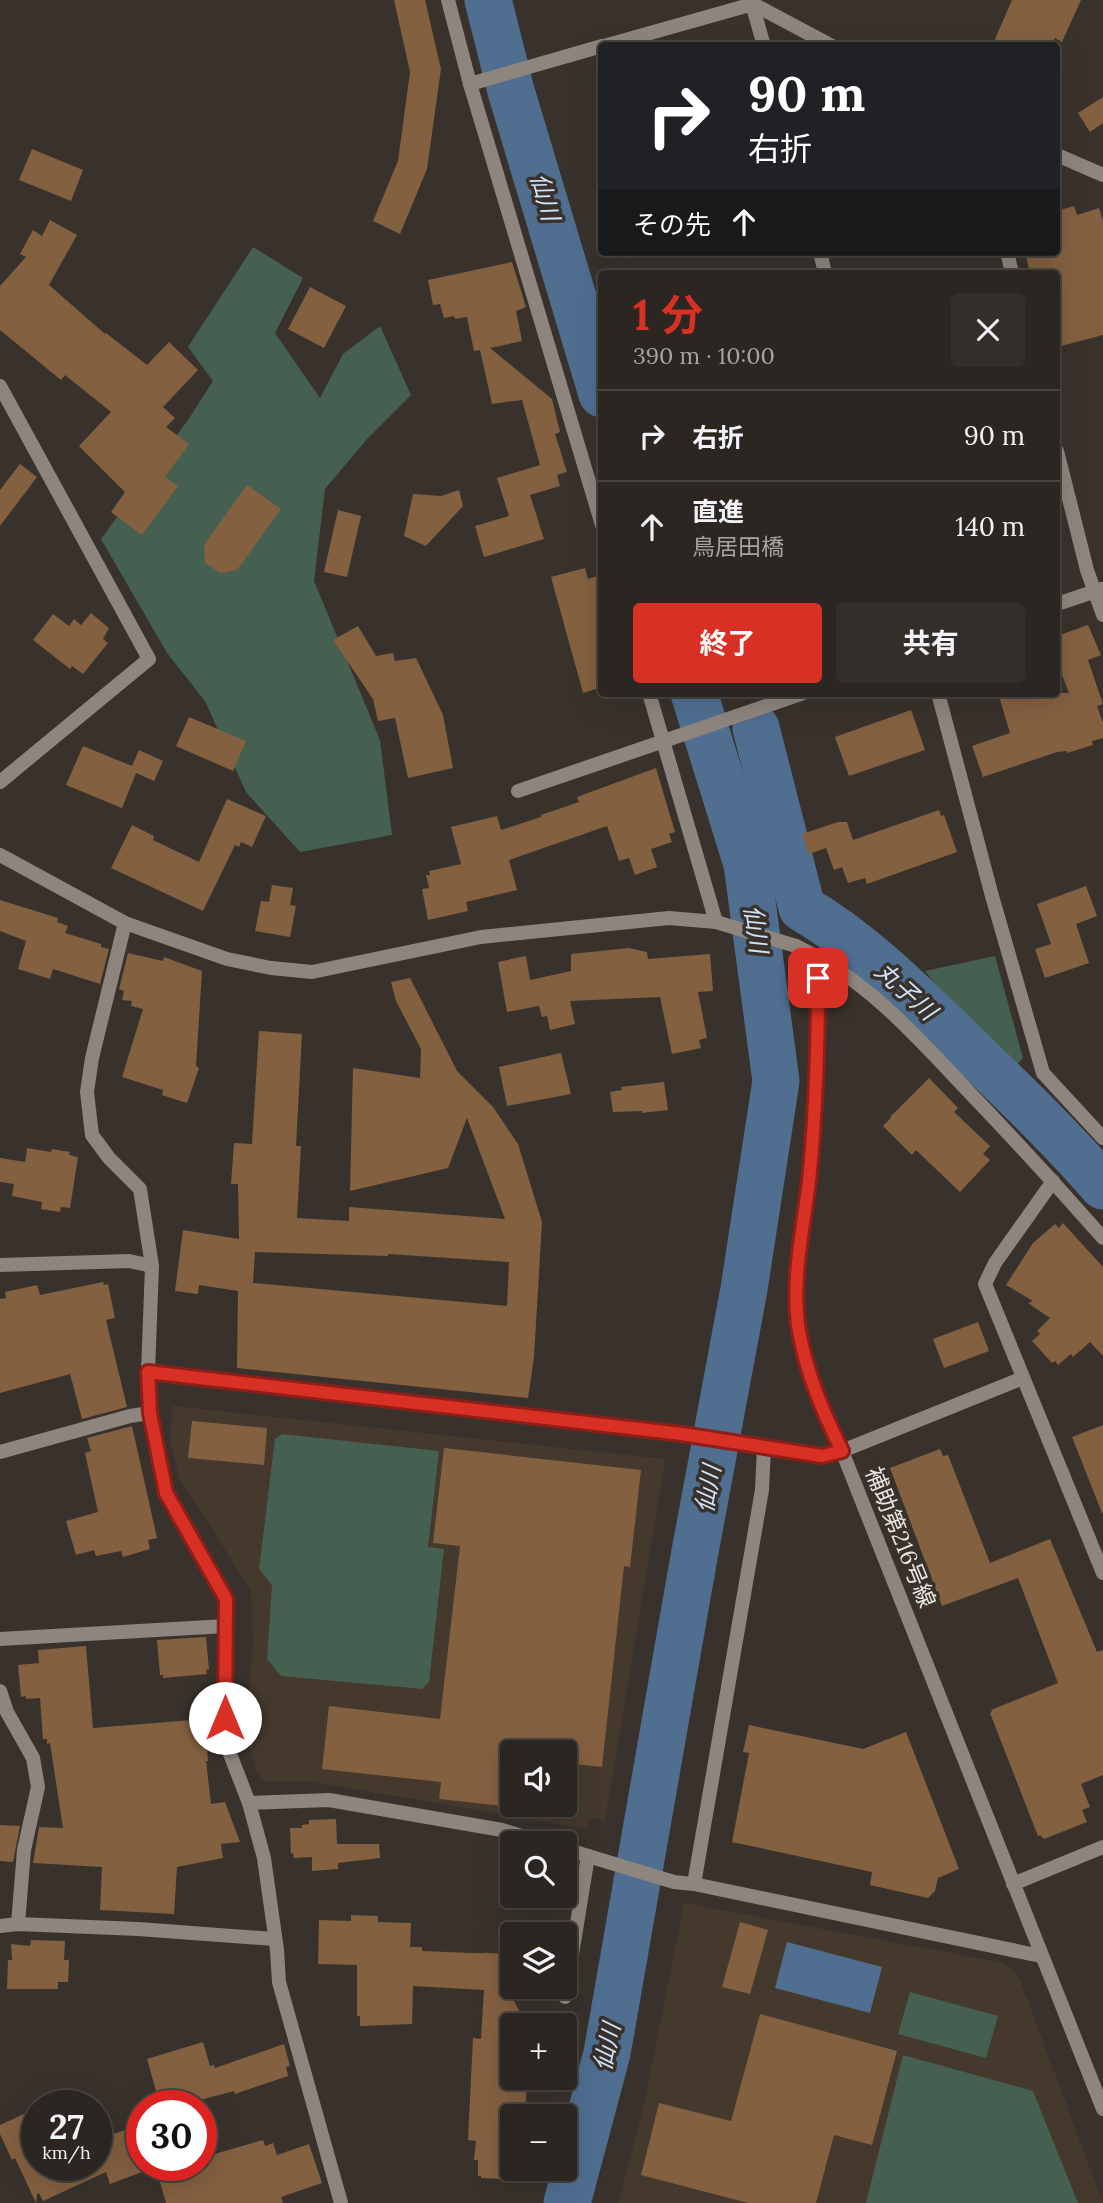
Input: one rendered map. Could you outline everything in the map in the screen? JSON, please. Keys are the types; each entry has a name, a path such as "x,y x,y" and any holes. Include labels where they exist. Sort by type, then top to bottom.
{"street":[{"path":"448,0 470,84 598,512"},
{"path":"752,2 763,42"},
{"path":"617,42 752,2 825,42"},
{"path":"470,84 598,47"},
{"path":"1060,156 1103,175"},
{"path":"0,386 149,659 0,782"},
{"path":"1060,461 1099,590 1103,615"},
{"path":"1060,603 1099,590"},
{"path":"650,697 716,922"},
{"path":"518,791 792,697"},
{"path":"939,697 1043,1073 1103,1138"},
{"path":"0,855 125,923 227,959 271,968 312,972 481,937 669,918 716,922 796,946 818,956 882,1002 1053,1181 1103,1238"},
{"path":"125,923 92,1058 87,1092 92,1135 109,1158 140,1189 152,1266 148,1372 150,1413 166,1493 226,1599 225,1741 249,1802 264,1858 279,1982 341,2203"},
{"name":"補助第216号線","path":"818,956 817,1090 796,1278 796,1301 803,1351 817,1398 842,1451 1103,2109"},
{"path":"1053,1181 995,1263 985,1284 1103,1573"},
{"path":"0,1265 130,1261 152,1266"},
{"path":"148,1372 682,1434 822,1456 842,1451 1023,1378"},
{"path":"0,1452 130,1416 150,1413"},
{"path":"694,1884 762,1490 757,1446"},
{"path":"0,1639 226,1626"},
{"path":"0,1691 7,1712 33,1758 38,1787 24,1850 18,1924"},
{"path":"249,1802 329,1800 508,1831"},
{"path":"1013,1884 1103,1847"},
{"path":"577,1853 674,1882 1041,1956"},
{"path":"577,1923 588,1856"},
{"path":"0,1926 18,1924 138,1929 274,1939"}],"shaded area":[{"path":"173,1406 665,1459 605,1820 589,1818 587,1829 518,1817 577,1817 577,1740 500,1740 500,1814 309,1781 267,1782 257,1773 245,1731 253,1642 251,1590 179,1478 170,1440"},
{"path":"684,1903 1004,1963 1018,1975 1103,2203 618,2203 642,2114"}],"green space":[{"path":"253,247 303,278 275,333 320,398 343,354 380,326 411,395 368,438 325,489 314,581 380,740 392,835 300,852 246,792 205,701 167,653 101,539 213,381 188,347"},
{"path":"995,956 1023,1058 1007,1074 925,971"},
{"path":"282,1434 439,1451 428,1547 444,1549 429,1682 422,1689 281,1676 267,1659 272,1585 259,1569 275,1439"},
{"path":"910,1992 998,2016 986,2058 898,2034"},
{"path":"903,2055 1033,2091 1078,2203 866,2203"}],"water":[{"path":"787,1942 882,1967 870,2013 775,1988"}],"building":[{"path":"394,0 425,0 441,69 427,169 400,234 373,221 398,161 410,72"},
{"path":"1012,0 1081,0 1062,42 1055,38 1053,42 994,42"},
{"path":"1103,97 1103,123 1090,132 1078,113"},
{"path":"32,149 83,170 71,201 19,180"},
{"path":"1074,206 1077,215 1099,208 1103,221 1103,335 1060,346 1060,270 1029,270 1026,256 1060,256 1060,210"},
{"path":"50,220 77,235 49,285 105,334 147,365 169,342 198,370 163,407 175,418 166,427 189,444 165,477 178,486 142,535 111,512 125,492 79,446 111,412 65,375 61,380 0,330 0,286 26,257 20,254 33,230 42,236"},
{"path":"512,262 526,307 516,311 522,341 490,348 552,399 560,432 555,434 567,472 557,475 560,486 530,495 544,539 484,557 475,526 509,516 497,478 540,465 522,400 492,404 480,350 474,351 467,317 444,318 440,304 433,305 428,280"},
{"path":"310,287 346,306 324,348 288,329"},
{"path":"20,464 37,477 0,526 0,490"},
{"path":"247,485 281,509 237,570 221,573 205,563 204,545"},
{"path":"459,490 463,506 426,546 404,536 413,494 441,496"},
{"path":"338,510 361,516 347,577 324,572"},
{"path":"585,568 588,579 598,576 598,688 583,693 551,577"},
{"path":"91,613 109,628 103,639 108,643 83,674 72,666 70,669 33,640 53,614 69,626 74,619 81,625"},
{"path":"1088,625 1101,655 1088,660 1103,704 1097,706 1103,723 1103,738 1092,741 1093,745 1067,753 1057,752 983,777 972,746 1010,733 999,697 1060,697 1060,693 1069,693 1060,670 1060,635"},
{"path":"358,626 376,656 393,653 395,661 416,658 443,715 453,768 408,778 395,718 378,721 373,699 333,640"},
{"path":"911,710 925,750 849,776 835,737"},
{"path":"189,717 246,741 233,771 176,746"},
{"path":"83,746 132,766 139,750 163,761 154,781 136,773 122,808 66,785"},
{"path":"656,768 675,832 669,834 672,842 651,849 657,867 635,875 629,858 619,861 607,826 509,860 517,890 466,902 468,911 428,920 422,889 429,888 426,875 430,875 429,871 461,864 451,827 497,816 501,830 579,802 577,797"},
{"path":"227,799 266,816 252,847 241,842 239,847 235,845 203,911 111,868 132,825 154,836 153,840 199,862"},
{"path":"939,810 941,816 944,815 957,852 867,884 865,878 848,883 842,867 834,870 826,848 809,854 802,834 838,822 847,822 853,840"},
{"path":"272,885 293,888 290,905 296,906 290,937 255,931 261,901 269,902"},
{"path":"1086,886 1097,916 1076,924 1089,963 1045,978 1035,949 1051,944 1037,904"},
{"path":"0,900 58,918 57,922 68,926 65,933 109,949 100,984 53,969 50,979 18,969 26,941 0,931"},
{"path":"629,948 647,952 648,959 710,954 713,991 698,992 707,1038 699,1040 701,1048 672,1054 660,997 570,1001 575,1024 550,1030 547,1016 542,1017 539,1006 507,1012 498,962 526,956 530,980 571,971 571,954"},
{"path":"128,953 163,961 164,957 202,971 196,1066 199,1068 187,1103 162,1095 163,1090 122,1077 143,1009 131,1006 132,1001 122,1000 124,991 119,989"},
{"path":"410,978 457,1071 493,1107 518,1144 542,1222 534,1357 528,1398 237,1368 238,1291 199,1285 198,1294 175,1291 183,1230 239,1239 238,1184 231,1184 234,1143 252,1144 259,1031 302,1034 296,1146 301,1146 297,1218 349,1221 349,1207 505,1219 467,1118 448,1168 350,1191 353,1068 420,1078 421,1049 396,1001 391,982","holes":["255,1252 509,1262 507,1306 253,1283"]},
{"path":"561,1053 571,1094 507,1106 499,1067"},
{"path":"929,1078 958,1108 954,1112 990,1146 983,1154 990,1160 960,1192 916,1150 912,1155 883,1126"},
{"path":"664,1082 668,1110 613,1112 610,1092 622,1090 621,1087"},
{"path":"27,1148 70,1152 69,1155 78,1157 70,1208 61,1207 60,1212 41,1209 42,1202 12,1196 14,1184 0,1182 0,1158 25,1162"},
{"path":"1063,1223 1103,1267 1103,1356 1090,1342 1073,1357 1071,1354 1058,1365 1055,1361 1052,1363 1032,1341 1040,1334 1037,1331 1050,1318 1028,1303 1033,1301 1006,1285 1033,1243 1055,1224 1059,1228"},
{"path":"103,1282 104,1285 108,1284 115,1318 106,1320 127,1407 82,1419 70,1374 0,1393 0,1299 6,1298 5,1292 37,1285 40,1295"},
{"path":"978,1322 989,1351 944,1368 933,1339"},
{"path":"192,1421 267,1428 264,1465 188,1458"},
{"path":"1103,1425 1103,1512 1102,1513 1072,1437"},
{"path":"132,1426 157,1538 148,1540 150,1549 123,1557 121,1551 96,1556 94,1550 76,1555 66,1521 98,1512 85,1453 91,1451 87,1438"},
{"path":"444,1448 641,1470 630,1567 624,1566 602,1767 577,1764 577,1740 500,1740 500,1806 439,1799 441,1782 322,1769 329,1706 440,1719 460,1546 433,1543"},
{"path":"940,1449 943,1456 948,1455 990,1563 1050,1539 1097,1652 1103,1650 1103,1775 1081,1784 1090,1807 1082,1810 1087,1822 1044,1839 1038,1836 990,1713 991,1710 1058,1683 1018,1578 942,1606 890,1468"},
{"path":"206,1637 209,1670 206,1669 207,1674 163,1678 163,1675 160,1675 157,1640"},
{"path":"86,1646 93,1728 205,1719 211,1804 225,1802 240,1842 221,1844 223,1858 177,1867 174,1914 100,1910 102,1867 33,1863 39,1827 63,1828 50,1743 47,1744 47,1739 43,1739 40,1698 21,1697 18,1665 39,1663 38,1650"},
{"path":"749,1725 863,1749 906,1732 959,1869 938,1878 935,1891 928,1898 870,1885 872,1872 732,1842 749,1753 743,1752"},
{"path":"336,1819 337,1844 379,1844 380,1858 338,1863 338,1869 312,1871 312,1857 294,1858 293,1853 291,1854 290,1828 302,1828 302,1825 309,1824 309,1820"},
{"path":"0,1825 20,1826 13,1862 0,1861"},
{"path":"351,1915 378,1916 378,1922 411,1923 410,1947 422,1947 422,1951 486,1953 486,1950 487,1953 500,1954 500,1999 513,1999 520,2013 500,2013 500,2090 526,2090 526,2104 500,2104 500,2179 478,2176 478,2160 474,2160 476,2141 468,2140 473,2038 481,2039 484,1990 413,1986 412,2024 360,2026 360,2016 357,2016 357,1965 318,1964 319,1920 351,1921"},
{"path":"740,1922 768,1930 750,1994 722,1987"},
{"path":"31,1940 65,1941 64,1960 69,1960 68,1982 58,1982 58,1989 7,1989 8,1960 12,1960 11,1944 30,1946"},
{"path":"760,2014 897,2051 872,2145 834,2135 816,2203 748,2203 641,2175 659,2103 731,2121"},
{"path":"203,2042 210,2066 214,2065 215,2068 284,2044 290,2066 286,2067 288,2076 235,2094 234,2091 217,2096 217,2090 156,2090 147,2059"},
{"path":"21,2115 21,2171 15,2158 12,2160 0,2134 0,2125"},
{"path":"126,2130 126,2178 110,2184 112,2134"},
{"path":"263,2140 265,2146 273,2143 277,2155 309,2144 322,2183 281,2197 283,2203 166,2203 160,2181 217,2181 218,2153"},
{"path":"26,2181 86,2181 43,2201 39,2193 36,2203"}],"waterway":[{"name":"仙川","path":"488,0 511,91 598,381"},
{"name":"仙川","path":"567,2203 607,2053 744,1289 776,1081 747,864 695,697"},
{"name":"丸子川","path":"756,728 802,908 867,954 907,990 1036,1114 1103,1186"}],"route":[{"path":"225,1718 226,1599 166,1493 150,1413 148,1372 682,1434 822,1456 842,1451 817,1398 803,1351 796,1301 796,1278 817,1090 818,978"}]}
